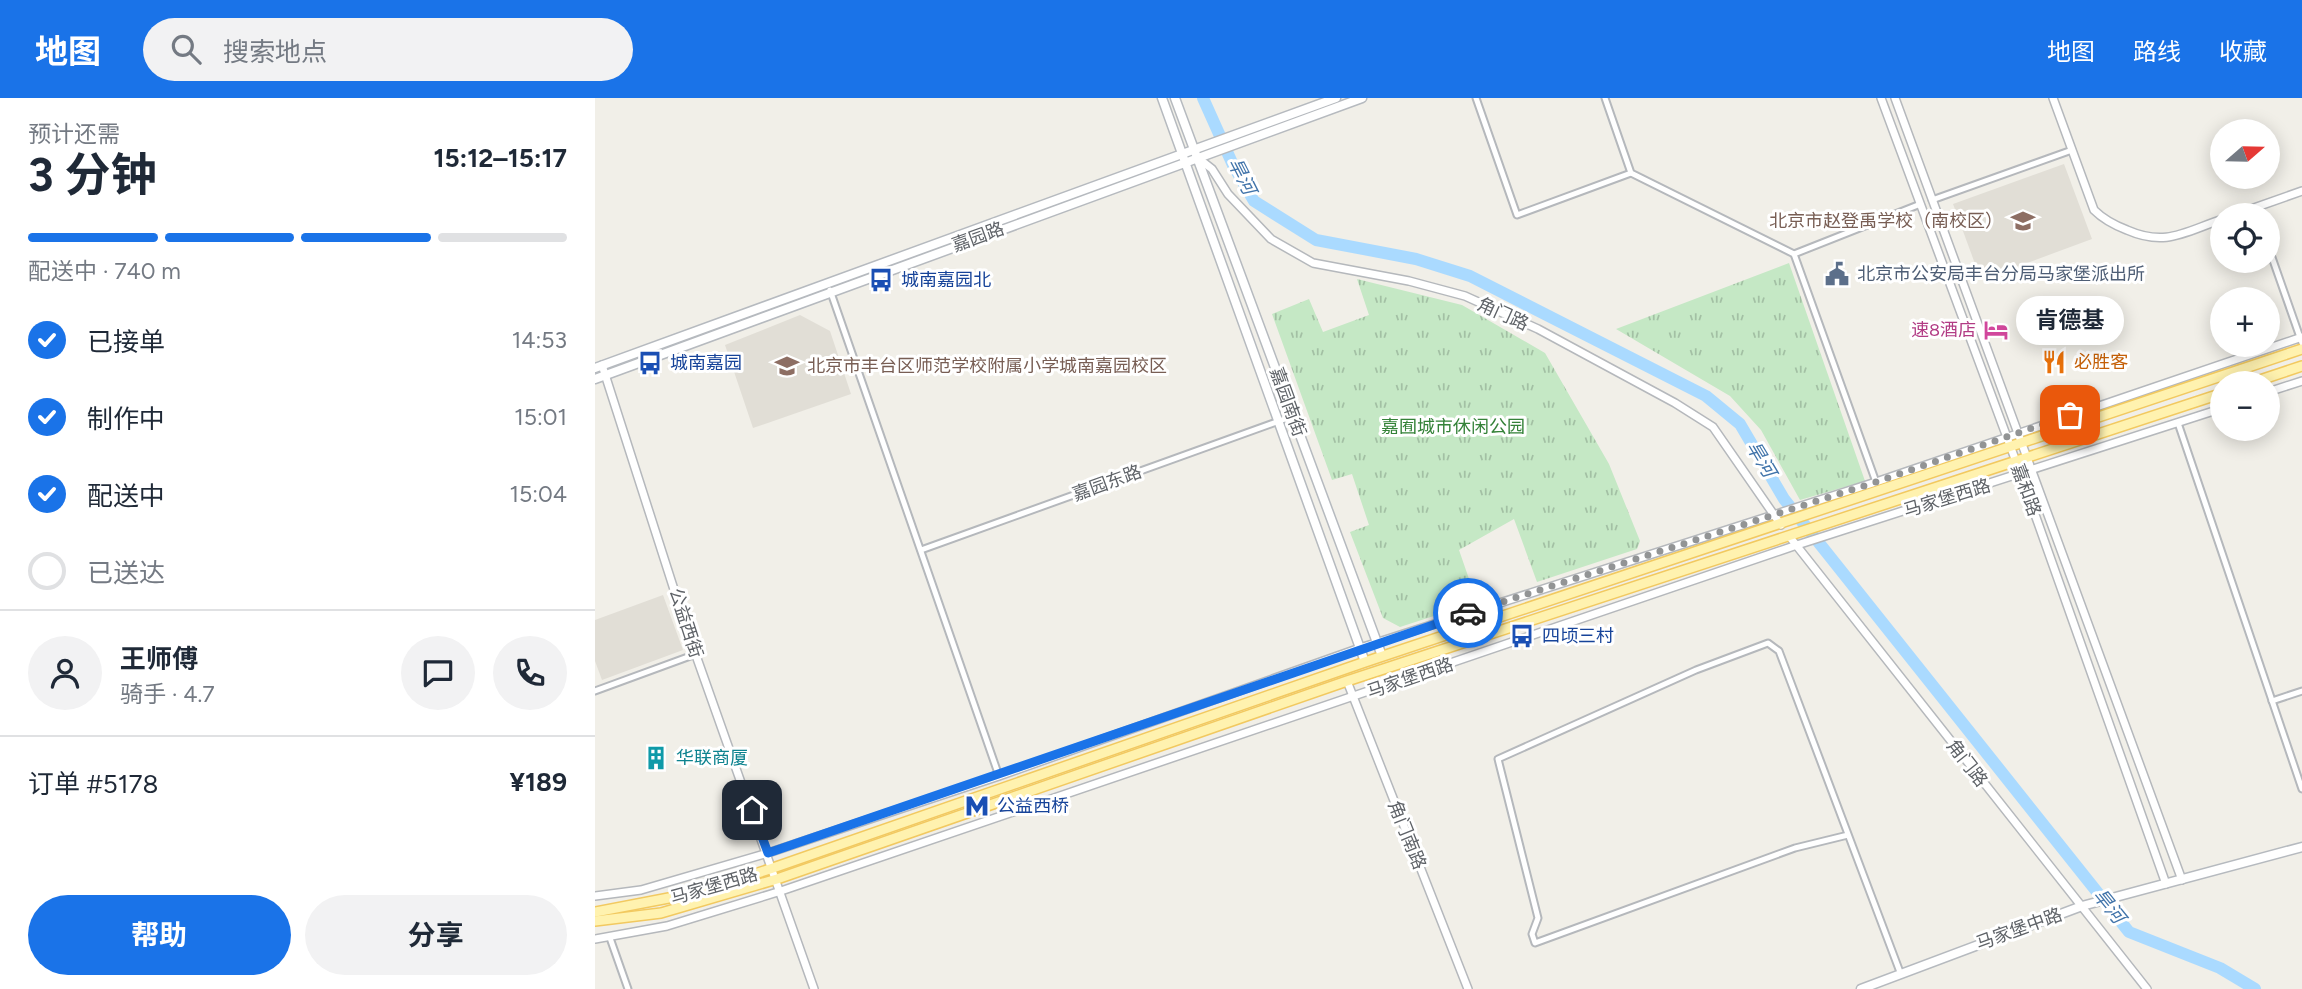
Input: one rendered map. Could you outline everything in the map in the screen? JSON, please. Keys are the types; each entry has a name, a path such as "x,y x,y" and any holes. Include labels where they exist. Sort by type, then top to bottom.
{"main road":[{"path":"1162,98 1184,157"},
{"name":"角门路","path":"1175,98 1196,153"},
{"name":"嘉园路","path":"1244,137 1336,98"},
{"name":"嘉园路","path":"599,367 1184,157 1362,98"},
{"name":"嘉园南街","path":"1196,153 1382,656"},
{"name":"嘉园路","path":"595,379 1184,157"},
{"name":"嘉园南街","path":"1184,157 1365,662"},
{"name":"马家堡西路","path":"595,912 700,892 773,868 1382,656 1784,524 2020,436 2302,349"},
{"path":"2280,373 2302,366"},
{"name":"马家堡西路","path":"595,921 661,913 777,879 1347,681 2210,397"},
{"name":"马家堡中路","path":"1861,989 1900,972 2085,905 2302,847"}],"street":[{"path":"1476,98 1517,215 1631,173"},
{"path":"1605,98 1631,173 1794,254 1876,482"},
{"name":"嘉和路","path":"1881,98 1918,205 2021,475 2166,884"},
{"name":"嘉和路","path":"1895,98 2182,880"},
{"path":"2053,98 2094,210 2104,220 2150,240 2164,239 2210,223"},
{"path":"1932,200 2072,150"},
{"name":"角门路","path":"1196,153 1271,239 1313,263 1409,281 1465,296 1538,329 1713,426 1784,524"},
{"path":"2276,203 2302,191"},
{"path":"1794,254 1918,205"},
{"path":"2278,273 2301,339"},
{"path":"830,290 999,776"},
{"name":"马家堡西路","path":"2020,436 2301,339"},
{"name":"公益西街","path":"599,367 605,375 696,654 814,989"},
{"path":"2280,388 2302,381"},
{"name":"马家堡西路","path":"595,939 667,926 781,891 1830,534 2210,412"},
{"name":"嘉园东路","path":"921,550 1294,416"},
{"path":"2178,423 2302,789"},
{"name":"马家堡西路","path":"595,896 641,890 768,853 999,776 1377,642 1774,513 2008,441"},
{"name":"角门路","path":"1792,535 2085,905 2147,989"},
{"path":"1848,835 1795,848 1535,943 1532,934 1538,918 1498,759 1696,670 1769,643 1779,651 1900,972"},
{"path":"595,691 696,654"},
{"name":"角门南路","path":"1347,681 1468,989"},
{"path":"2272,701 2302,691"},
{"path":"2293,762 2302,759"},
{"path":"610,938 628,989"}],"shaded area":[{"name":"北京市赵登禹学校（南校区）","path":"2064,164 2092,239 1981,280 1953,204"},
{"name":"北京市丰台区师范学校附属小学城南嘉园校区","path":"800,315 830,331 851,394 753,428 725,345"},
{"path":"663,595 683,650 602,680 595,661 595,620"}],"green space":[{"path":"1789,263 1865,481 1800,500 1761,430 1730,396 1616,329"},
{"name":"嘉囿城市休闲公园","path":"1357,279 1462,305 1545,353 1609,464 1640,541 1637,549 1537,582 1514,519 1459,550 1477,602 1400,627 1383,618 1350,532 1369,525 1352,474 1332,480 1272,314 1309,299 1323,332 1369,315"}],"waterway":[{"name":"旱河","path":"1203,98 1233,165 1254,201 1316,240 1416,259 1470,276 1706,396 1740,424 1784,499 2129,932 2220,968 2255,989"}],"way so far":[{"path":"1468,613 1876,482 2070,415"}],"place":[{"name":"北京市赵登禹学校（南校区）","path":"2023,221"},
{"name":"北京市公安局丰台分局马家堡派出所","path":"1837,274"},
{"name":"城南嘉园北","path":"881,280"},
{"name":"速8酒店","path":"1996,330"},
{"name":"必胜客","path":"2054,362"},
{"name":"城南嘉园","path":"650,363"},
{"name":"北京市丰台区师范学校附属小学城南嘉园校区","path":"787,366"},
{"name":"肯德基","path":"2070,415"},
{"name":"四顷三村","path":"1522,636"},
{"name":"华联商厦","path":"656,758"},
{"name":"公益西桥","path":"977,806"}],"route":[{"path":"752,810 768,853 1468,613"}]}
